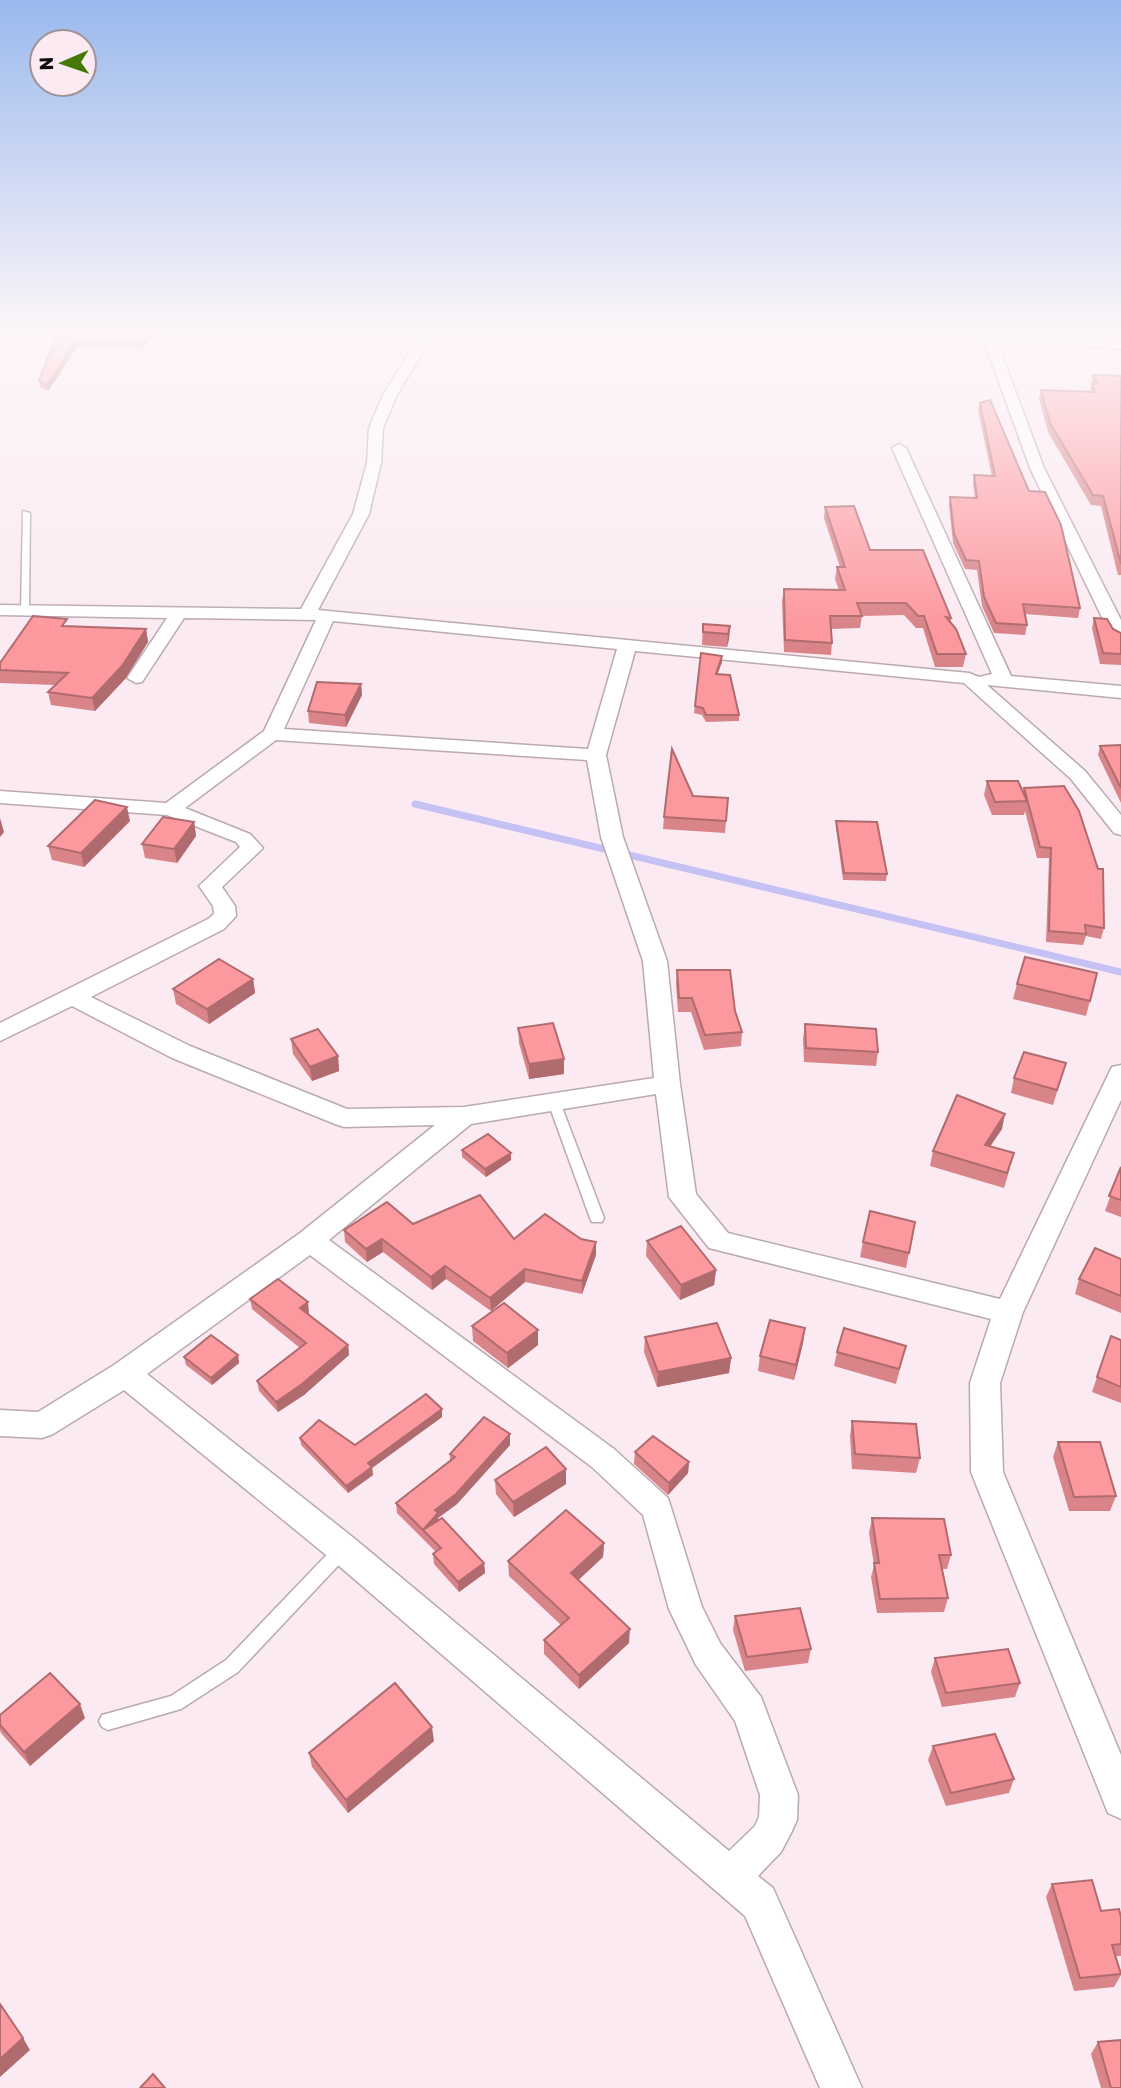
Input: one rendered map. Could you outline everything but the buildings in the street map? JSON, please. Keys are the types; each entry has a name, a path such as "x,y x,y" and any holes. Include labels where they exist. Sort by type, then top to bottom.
{"street":[{"path":"170,809 272,734 318,614 361,514 374,463 376,431"},
{"path":"1024,431 1037,468 1121,638"},
{"path":"899,448 1004,681"},
{"path":"0,610 318,614 1121,692"},
{"path":"136,678 178,614"},
{"path":"628,643 596,755 612,837 656,961 667,1084 683,1197 719,1241 1008,1312"},
{"path":"969,678 1078,775 1121,829"},
{"path":"272,734 596,755"},
{"path":"0,797 170,809 243,838 252,848 210,886 224,906 225,916 216,924 0,1033"},
{"path":"70,996 181,1052 344,1118 464,1116 667,1084"},
{"path":"1121,1073 1008,1312 985,1382 987,1472 1121,1800"},
{"path":"0,1423 42,1425 125,1374 310,1240 464,1116"},
{"path":"310,1240 603,1458 657,1508 686,1609 708,1654 748,1709 779,1795 778,1820 768,1839 731,1876"},
{"path":"125,1374 343,1549 759,1902 841,2088"}],"lane":[{"path":"25,610 26,513"},
{"path":"554,1102 597,1218"},
{"path":"108,1721 175,1703 232,1666 343,1549"}],"waterway":[{"path":"415,804 1121,972"}]}
